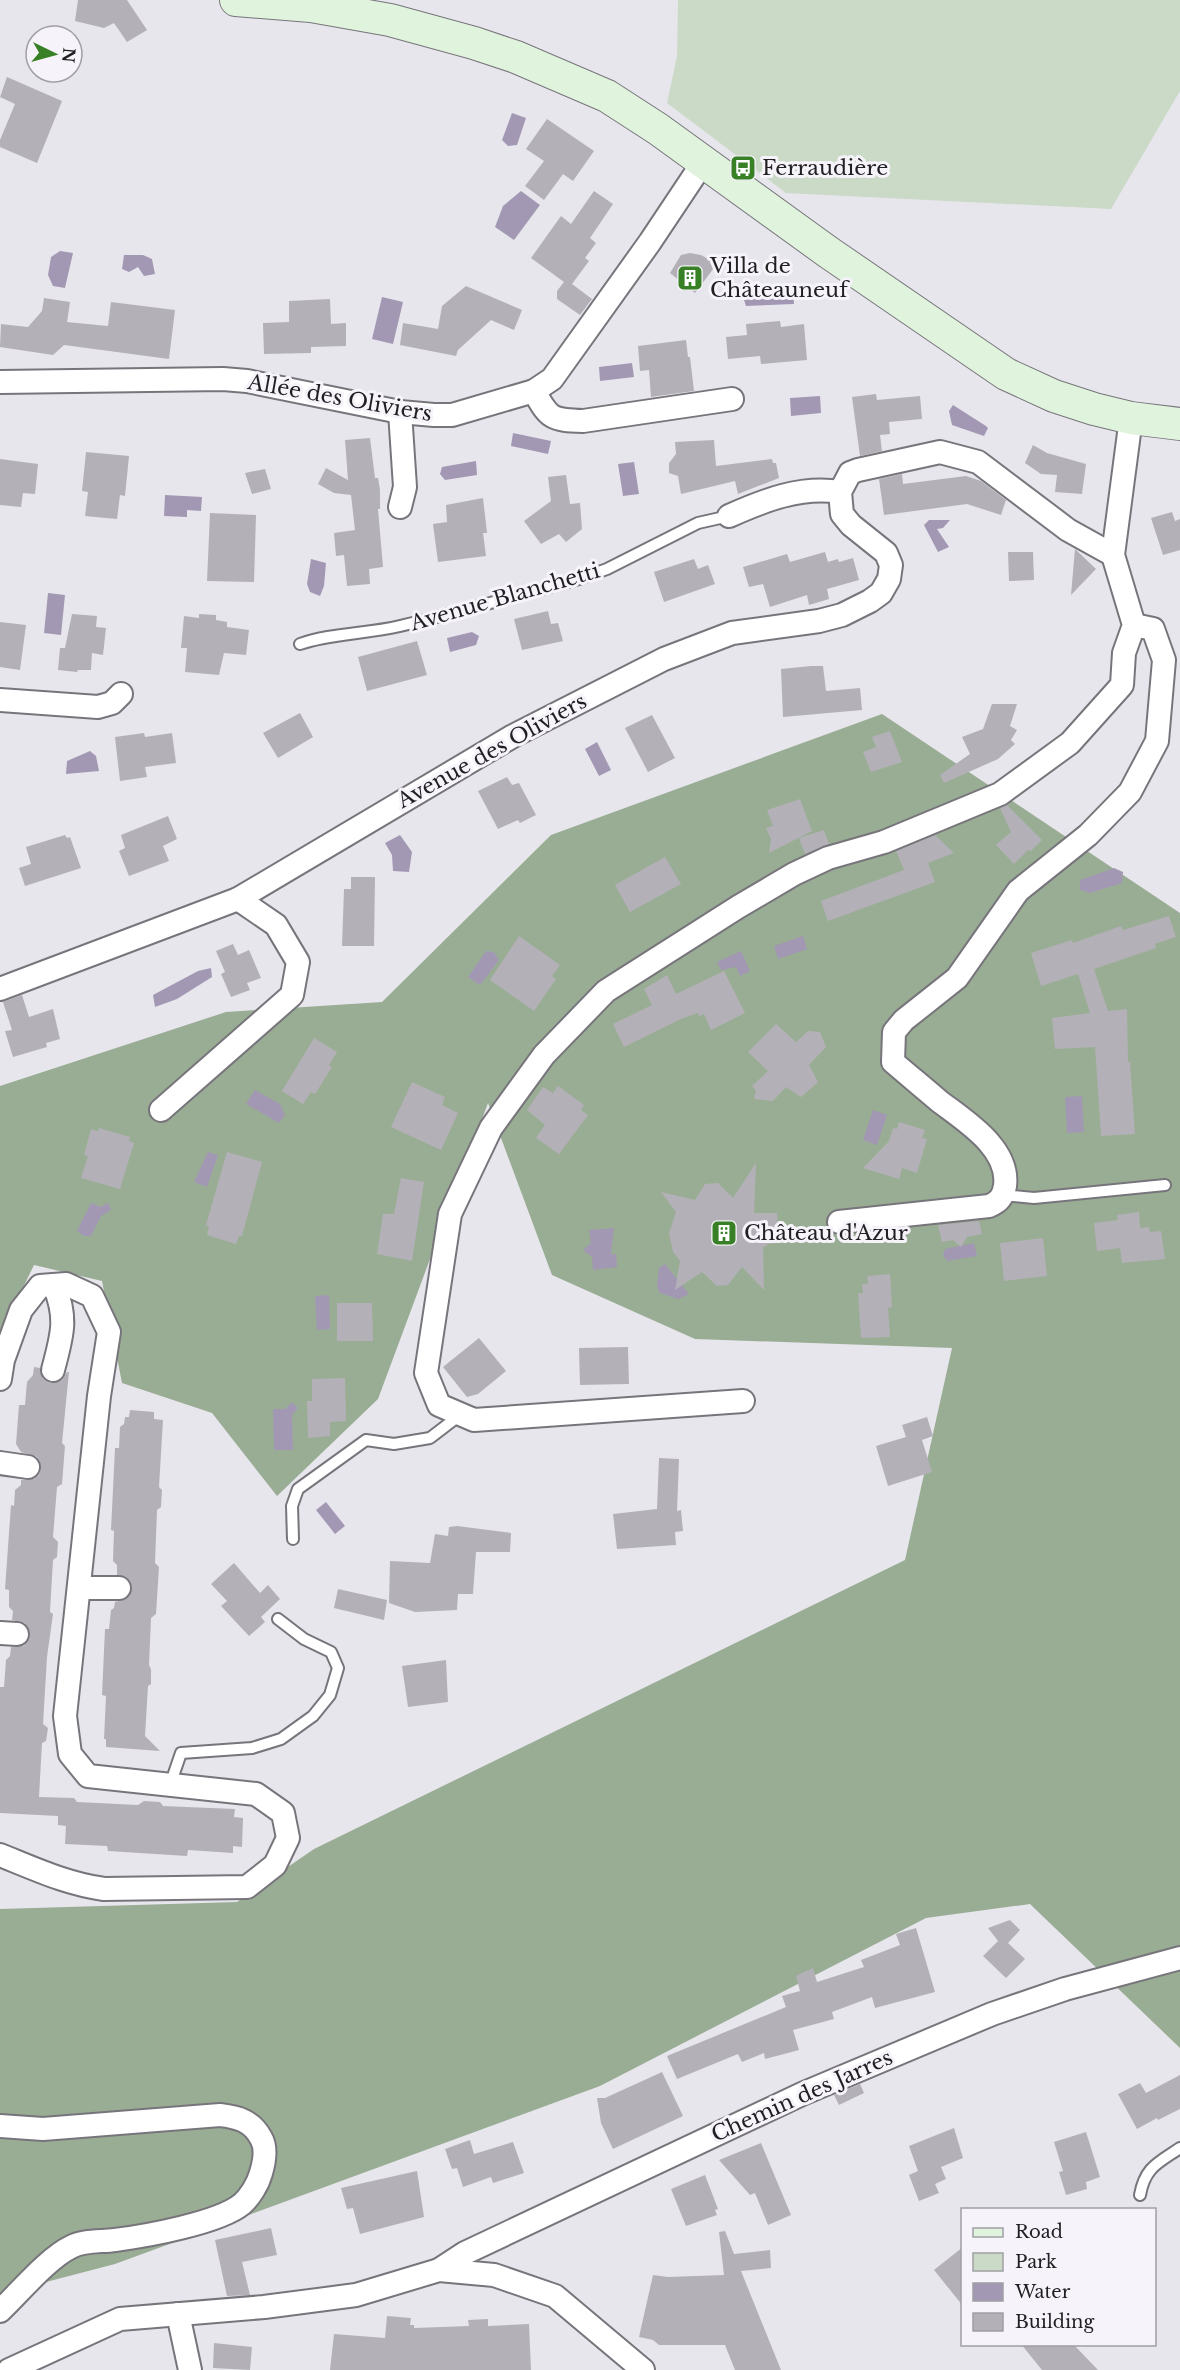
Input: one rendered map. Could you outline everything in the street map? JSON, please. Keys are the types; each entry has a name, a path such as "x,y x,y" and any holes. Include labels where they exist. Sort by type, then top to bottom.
{"street":[{"path":"236,0 311,6 390,20 516,57 607,96 704,161 828,252 1006,374 1054,396 1094,409 1131,418 1180,424"},
{"name":"Allée des Oliviers","path":"0,382 223,379 248,381 400,412 452,415 534,391 552,379 650,242 704,161"},
{"path":"534,391 550,417 583,421 732,399"},
{"path":"400,412 405,487 400,507"},
{"path":"743,1401 474,1420 439,1405 426,1373 450,1214 491,1128 544,1055 606,991 738,907 795,874 828,858 884,842 1000,794 1070,743 1122,685 1124,653 1134,625 1113,555 1131,418"},
{"path":"840,492 850,473 940,452 978,462 1068,530 1113,555"},
{"name":"Avenue Blanchetti","path":"729,516 766,500 805,490 840,492"},
{"name":"Avenue des Oliviers","path":"0,989 238,898 513,736 664,659 732,633 819,621 848,612 870,601 881,592 889,579 891,565 886,553 851,525 842,514 840,492"},
{"path":"839,1222 989,1206 997,1203 1003,1195 1005,1170 997,1153 984,1137 893,1062 894,1032 904,1020 957,978 1018,891 1089,835 1130,792 1157,741 1164,660 1153,629 1134,625"},
{"path":"0,700 98,707 112,703 121,694"},
{"path":"161,1110 292,995 298,962 276,925 238,898"},
{"path":"0,1379 3,1360 21,1310 40,1286 66,1284 92,1296 109,1332 99,1396 65,1716 70,1754 88,1776 256,1794 283,1813 288,1838 275,1865 247,1887 104,1889 88,1887 46,1875 0,1855"},
{"path":"53,1370 63,1334 62,1305 54,1285"},
{"path":"0,1463 28,1467"},
{"path":"79,1587 119,1588"},
{"name":"Chemin des Jarres","path":"439,2270 465,2253 802,2094 960,2027 1065,1989 1180,1958"},
{"path":"0,2126 43,2128 220,2115 245,2120 263,2141 264,2152 260,2177 253,2191 232,2211 179,2228 139,2237 92,2242 71,2247 51,2261 0,2311"},
{"path":"9,2370 120,2319 264,2307 356,2295 439,2270 494,2275 555,2296 643,2370"},
{"path":"178,2314 190,2370"}],"lane":[{"name":"Avenue Blanchetti","path":"300,644 314,639 400,626 579,579 607,569 698,523 729,516"},
{"path":"1003,1195 1034,1198 1165,1185"},
{"path":"293,1539 292,1506 298,1489 366,1440 394,1444 430,1438 460,1415"},
{"path":"170,1785 181,1753 252,1748 281,1739 313,1716 330,1695 338,1668 330,1652 304,1639 278,1619"},
{"path":"1140,2195 1143,2177 1160,2161 1180,2148"}],"green space":[{"path":"678,0 1180,0 1180,91 1111,209 786,193 667,103 677,56"},
{"path":"882,714 1180,913 1180,2048 1030,1904 926,1918 600,2086 115,2264 0,2294 0,1909 237,1902 314,1849 905,1560 952,1348 695,1339 552,1275 488,1103 378,1399 277,1496 212,1413 122,1383 102,1281 34,1265 0,1335 0,1086 226,1012 382,1002 551,835"}],"water":[{"path":"512,113 526,118 517,145 508,146 502,140"},
{"path":"521,191 540,205 514,240 495,227 503,206"},
{"path":"60,251 73,253 65,288 53,286 48,275 51,257"},
{"path":"124,255 143,255 152,259 155,274 144,276 138,267 129,272 122,269"},
{"path":"793,289 794,304 746,306 743,297 752,293"},
{"path":"382,297 403,302 393,344 372,339"},
{"path":"632,363 634,377 600,381 599,367"},
{"path":"820,396 821,413 791,416 790,398"},
{"path":"953,405 988,428 984,436 952,425 949,411"},
{"path":"513,433 551,441 548,454 511,446"},
{"path":"476,461 477,475 445,480 440,474 442,467"},
{"path":"634,462 639,494 623,496 618,464"},
{"path":"165,495 202,497 201,511 187,510 187,517 164,516"},
{"path":"929,520 950,520 943,528 937,529 949,547 938,552 924,525"},
{"path":"311,559 326,563 324,586 320,596 310,592 307,584"},
{"path":"48,593 65,595 61,635 44,633"},
{"path":"472,632 479,636 476,645 450,652 447,638"},
{"path":"597,742 611,770 599,776 585,749"},
{"path":"90,751 96,756 99,771 66,774 67,761"},
{"path":"400,835 412,852 409,872 393,871 392,855 385,843"},
{"path":"1114,868 1123,872 1122,883 1090,893 1080,890 1080,880"},
{"path":"803,936 807,949 778,959 774,946"},
{"path":"486,951 494,952 499,960 480,985 468,977"},
{"path":"741,951 750,971 740,976 736,967 721,970 717,962"},
{"path":"211,968 212,977 177,999 155,1007 153,995 198,971"},
{"path":"255,1090 280,1104 285,1115 279,1123 246,1104"},
{"path":"1082,1096 1084,1132 1067,1133 1065,1097"},
{"path":"873,1110 887,1115 877,1145 863,1140"},
{"path":"208,1152 218,1155 207,1187 194,1182"},
{"path":"91,1203 101,1207 108,1203 111,1210 101,1216 91,1236 84,1236 77,1231"},
{"path":"614,1228 611,1254 616,1254 617,1267 593,1270 592,1257 583,1250 591,1243 589,1230"},
{"path":"974,1243 977,1256 947,1261 943,1255 945,1249"},
{"path":"665,1264 689,1294 678,1299 660,1293 657,1287 659,1268"},
{"path":"329,1295 330,1329 317,1330 315,1296"},
{"path":"292,1402 298,1408 292,1415 293,1450 274,1450 273,1409 285,1409"},
{"path":"326,1502 345,1526 335,1534 316,1510"}],"building":[{"path":"78,0 127,0 147,30 127,42 114,23 104,28 75,21"},
{"path":"7,77 62,101 37,163 0,147 0,140 15,104 0,97"},
{"path":"547,119 594,151 573,181 563,174 544,200 525,186 544,161 526,149"},
{"path":"594,191 613,204 590,238 596,243 585,258 589,261 572,284 592,299 580,315 557,299 557,291 564,282 531,258 561,216 571,224"},
{"name":"Villa de Châteauneuf","path":"690,253 701,255 717,264 695,293 670,273 681,255"},
{"path":"466,286 522,310 514,330 491,320 458,350 456,356 400,345 403,323 438,329 442,306"},
{"path":"44,298 70,302 67,322 108,326 111,302 175,310 169,359 64,345 53,355 0,347 1,324 28,327 42,311"},
{"path":"330,299 331,324 346,323 346,346 311,347 311,353 264,354 263,323 289,322 289,301"},
{"path":"780,321 781,327 804,324 807,360 761,364 760,356 728,359 726,337 747,335 746,324"},
{"path":"686,340 694,391 651,397 649,370 640,371 638,346"},
{"path":"876,394 877,400 920,396 922,419 889,422 890,434 880,435 882,451 860,456 852,397"},
{"path":"370,438 375,478 378,478 380,490 380,509 378,509 383,567 369,569 370,584 347,586 344,555 336,556 334,533 355,530 351,495 334,493 318,484 326,468 348,480 345,440"},
{"path":"714,440 716,466 772,459 773,463 776,463 779,478 738,494 735,481 681,494 678,476 669,473 669,463 676,454 675,442"},
{"path":"1033,445 1047,453 1086,464 1082,494 1055,492 1057,475 1041,474 1025,463"},
{"path":"86,452 129,456 125,496 120,495 117,519 85,516 88,492 82,491"},
{"path":"0,459 38,464 35,494 23,493 21,507 0,505"},
{"path":"265,469 271,489 252,494 245,473"},
{"path":"902,474 903,484 966,476 981,481 1006,500 1001,515 967,504 884,515 879,479"},
{"path":"566,475 570,504 580,503 582,529 566,542 559,534 541,544 524,521 551,501 548,477"},
{"path":"483,498 487,533 483,533 486,556 438,562 433,524 447,522 446,505"},
{"path":"1172,512 1175,521 1180,519 1180,550 1163,555 1151,518"},
{"path":"210,513 256,515 254,582 207,581"},
{"path":"1075,549 1096,569 1071,595"},
{"path":"825,552 828,562 853,558 859,580 827,589 829,599 809,605 807,595 770,607 763,584 749,587 743,567 787,554 790,562"},
{"path":"1008,552 1033,552 1034,580 1009,581"},
{"path":"694,559 698,569 708,565 715,584 664,602 654,572"},
{"path":"548,611 551,624 558,623 563,641 522,650 514,619"},
{"path":"72,614 97,616 96,627 106,628 103,655 92,653 91,670 78,670 77,672 58,670 60,648 65,648"},
{"path":"199,614 216,615 216,620 227,622 227,627 249,630 246,655 224,653 219,675 185,672 187,648 181,648 184,616 199,618"},
{"path":"0,622 26,625 20,670 0,667"},
{"path":"417,641 427,675 367,691 358,657"},
{"path":"823,666 826,691 860,688 862,710 783,717 781,669"},
{"path":"992,704 1017,704 1010,726 1017,730 1011,740 1015,744 998,759 944,783 940,775 970,754 962,737 983,729"},
{"path":"300,713 313,737 278,758 263,733"},
{"path":"652,715 675,758 648,772 625,728"},
{"path":"890,731 902,762 871,772 863,752 876,747 872,737"},
{"path":"144,733 145,737 172,733 176,763 145,767 147,777 120,781 115,737"},
{"path":"507,777 512,785 519,783 536,815 520,823 518,820 498,829 478,791"},
{"path":"800,799 812,831 769,853 771,839 766,828 773,826 767,810"},
{"path":"1007,805 1042,840 1014,864 996,845 1011,832 1000,808"},
{"path":"168,816 177,839 163,846 169,861 129,876 119,851 125,848 121,835"},
{"path":"824,830 829,844 805,854 799,838"},
{"path":"65,835 67,838 70,837 81,868 25,886 19,868 31,864 26,847"},
{"path":"935,835 954,853 928,863 935,882 828,921 821,901 904,870 896,851"},
{"path":"665,857 681,884 630,912 615,885"},
{"path":"351,877 375,877 374,946 342,946 344,889 351,889"},
{"path":"1169,916 1176,937 1155,944 1156,948 1094,969 1108,1011 1127,1009 1128,1062 1130,1062 1135,1134 1101,1136 1095,1047 1055,1049 1052,1018 1090,1013 1078,974 1041,986 1031,953 1072,940 1073,943 1121,926 1123,930"},
{"path":"519,936 560,965 552,976 556,979 534,1011 490,980"},
{"path":"233,944 238,955 249,950 261,978 247,983 250,990 231,997 221,974 225,972 216,951"},
{"path":"724,971 745,1013 711,1030 704,1014 699,1016 698,1013 624,1047 613,1024 652,1005 644,989 667,975 676,994"},
{"path":"22,995 29,1017 53,1009 60,1039 46,1043 47,1047 13,1057 5,1031 12,1030 3,1002"},
{"path":"776,1024 796,1042 808,1031 820,1032 826,1047 809,1065 818,1082 801,1097 786,1087 773,1101 754,1099 756,1091 752,1086 768,1071 748,1052"},
{"path":"314,1038 337,1052 329,1065 332,1067 315,1094 311,1092 303,1104 282,1091"},
{"path":"412,1082 445,1097 442,1105 458,1113 441,1150 391,1127"},
{"path":"558,1086 584,1105 581,1110 588,1115 559,1154 536,1138 545,1125 527,1110 543,1087 553,1093"},
{"path":"899,1122 925,1130 922,1138 927,1139 917,1173 902,1168 899,1179 863,1168 889,1141 893,1128 897,1129"},
{"path":"99,1128 130,1137 129,1141 134,1143 120,1189 81,1178 88,1156 84,1155 91,1129 98,1131"},
{"path":"227,1152 262,1162 242,1236 239,1236 236,1244 207,1235 209,1227 206,1225"},
{"name":"Château d'Azur","path":"756,1163 754,1213 777,1213 779,1243 767,1244 763,1247 764,1290 742,1267 728,1285 717,1286 702,1272 675,1290 680,1261 673,1252 669,1233 676,1212 661,1192 695,1200 705,1184 718,1183 733,1198"},
{"path":"401,1178 424,1182 412,1261 377,1254 383,1214 394,1214"},
{"path":"1139,1212 1140,1228 1149,1227 1150,1232 1161,1231 1165,1259 1122,1263 1120,1248 1097,1251 1094,1223 1118,1220 1117,1215"},
{"path":"979,1221 982,1234 967,1237 961,1247 953,1240 942,1242 938,1225"},
{"path":"1043,1238 1047,1276 1004,1281 1000,1243"},
{"path":"890,1274 892,1307 888,1308 890,1337 861,1338 858,1293 863,1293 862,1284 868,1284 867,1276"},
{"path":"337,1303 372,1303 373,1341 337,1341"},
{"path":"479,1338 506,1371 478,1394 467,1397 443,1367"},
{"path":"628,1347 629,1384 580,1385 579,1348"},
{"path":"34,1367 40,1368 43,1379 50,1383 62,1380 69,1372 62,1443 65,1446 62,1484 57,1487 53,1537 58,1542 57,1557 53,1560 50,1612 53,1614 47,1657 43,1724 48,1728 46,1741 42,1743 39,1797 74,1798 77,1802 138,1805 144,1801 160,1802 163,1806 235,1809 234,1817 243,1818 242,1847 233,1846 233,1853 188,1850 187,1856 108,1851 107,1846 65,1844 66,1826 58,1825 58,1816 0,1813 0,1687 4,1687 6,1660 10,1656 11,1647 24,1646 30,1635 25,1623 12,1620 13,1611 9,1607 9,1590 5,1589 11,1505 14,1506 15,1490 21,1485 21,1480 34,1479 39,1475 41,1468 37,1457 21,1452 16,1444 19,1405 25,1405 27,1382 33,1375"},
{"path":"345,1378 346,1421 330,1422 330,1436 308,1438 307,1401 312,1401 312,1379"},
{"path":"130,1410 154,1412 154,1419 163,1420 159,1487 162,1490 161,1507 157,1510 155,1563 159,1567 156,1614 151,1618 149,1665 151,1684 148,1686 145,1736 160,1751 106,1747 106,1739 104,1739 106,1696 102,1695 105,1629 109,1629 111,1610 115,1602 126,1599 132,1589 131,1582 126,1577 117,1575 117,1565 113,1561 114,1531 111,1530 115,1448 119,1448 120,1427 124,1424 125,1417 129,1417"},
{"path":"927,1417 933,1436 922,1440 932,1472 888,1486 876,1446 906,1437 902,1425"},
{"path":"659,1458 679,1459 677,1511 681,1510 683,1531 675,1532 676,1545 617,1549 613,1514 657,1509"},
{"path":"449,1527 511,1533 510,1552 476,1552 473,1594 458,1594 457,1610 415,1612 389,1603 390,1561 430,1563 435,1534 448,1536"},
{"path":"234,1563 260,1593 268,1585 280,1599 261,1617 265,1622 249,1636 221,1606 227,1601 211,1584"},
{"path":"338,1589 387,1600 384,1620 334,1608"},
{"path":"446,1660 448,1702 408,1707 402,1666"},
{"path":"1010,1920 1020,1930 1008,1943 1025,1959 1006,1978 983,1956 998,1941 988,1928"},
{"path":"916,1928 935,1992 875,2008 872,1997 832,2012 834,2019 793,2030 799,2050 765,2059 764,2053 742,2062 738,2054 677,2079 667,2056 786,2007 782,1996 800,1991 796,1976 813,1968 817,1982 864,1967 861,1960 900,1945 896,1934"},
{"path":"662,2072 683,2116 613,2149 601,2123 597,2098 605,2098"},
{"path":"1180,2075 1180,2109 1137,2129 1118,2094 1140,2083 1146,2093"},
{"path":"860,2084 864,2093 839,2105 834,2095"},
{"path":"954,2128 963,2158 941,2167 946,2179 935,2184 939,2193 919,2201 909,2175 918,2171 909,2146"},
{"path":"1086,2132 1100,2177 1086,2182 1087,2189 1066,2195 1059,2172 1063,2171 1054,2142"},
{"path":"470,2140 474,2154 513,2142 524,2173 493,2183 491,2177 463,2187 457,2168 452,2169 445,2149"},
{"path":"761,2143 791,2215 768,2225 755,2193 750,2195 719,2160"},
{"path":"417,2171 424,2217 360,2234 353,2208 347,2209 341,2188"},
{"path":"705,2175 718,2209 715,2210 717,2215 686,2226 671,2189"},
{"path":"271,2228 277,2255 242,2262 250,2295 227,2296 215,2240"},
{"path":"725,2231 734,2254 770,2250 771,2268 741,2271 781,2370 735,2370 725,2345 659,2345 653,2340 639,2337 653,2275 668,2277 724,2275 719,2232"},
{"path":"961,2249 961,2304 934,2270"},
{"path":"387,2316 411,2318 410,2325 414,2325 414,2328 469,2326 468,2320 488,2319 488,2326 529,2324 531,2370 330,2370 334,2334 385,2338"},
{"path":"214,2343 252,2347 250,2370 213,2368"},
{"path":"1023,2346 1075,2346 1098,2370 1042,2370"}],"place":[{"name":"Ferraudière","path":"743,168"},
{"name":"Villa de Châteauneuf","path":"690,278"},
{"name":"Château d'Azur","path":"724,1233"}]}
